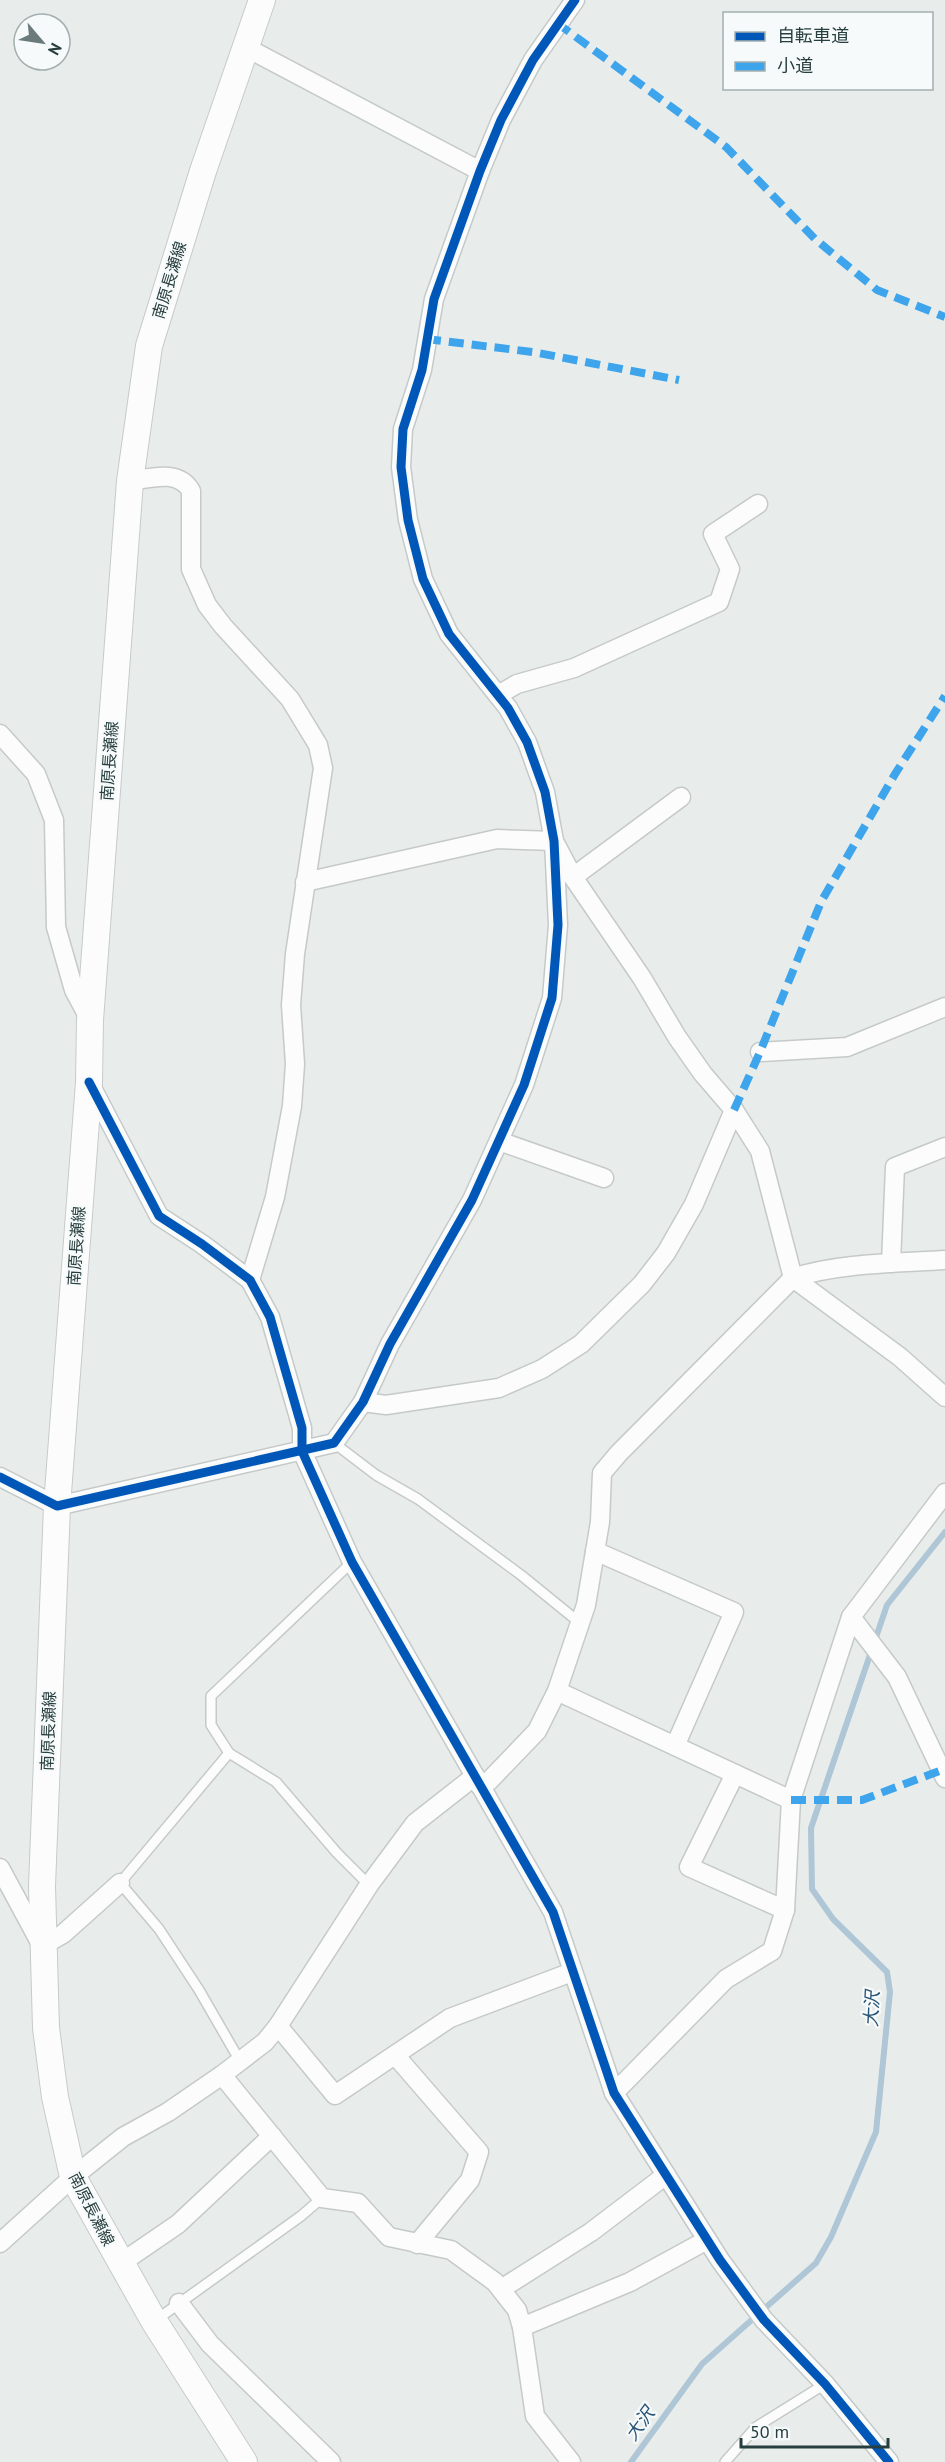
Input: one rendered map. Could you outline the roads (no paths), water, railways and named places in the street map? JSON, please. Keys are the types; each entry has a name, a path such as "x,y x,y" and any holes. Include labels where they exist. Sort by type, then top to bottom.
{"main road":[{"name":"南原長瀬線","path":"244,2462 154,2321 73,2177 55,2097 46,2028 42,1886 57,1506 130,481 149,346 203,171 262,0"}],"street":[{"path":"0,1477 57,1506 334,1443 363,1402 390,1344 472,1200 524,1085 552,998 558,925 554,841 545,792 527,742 498,695 449,634 423,579 408,520 401,467 403,429 422,370 434,299 480,171 501,120 532,60 575,0"},
{"path":"247,48 480,171"},
{"path":"130,481 172,476 186,481 191,491 190,569 207,605 223,626 290,699 318,745 323,768 295,954 291,1005 295,1064 292,1106 275,1197 250,1280"},
{"path":"498,695 517,684 574,668 719,602 730,569 713,534 758,504"},
{"path":"0,734 36,774 54,820 56,927 74,990 90,1020"},
{"path":"573,877 681,797"},
{"path":"305,882 497,839 554,841"},
{"path":"554,841 573,877 642,978 677,1037 703,1074 734,1110 760,1151 793,1278 900,1357 945,1397"},
{"path":"760,1052 847,1047 945,1007"},
{"path":"89,1082 159,1216 202,1244 250,1280 270,1317 302,1428 302,1451 352,1562 553,1912 614,2093 707,2240 764,2320 825,2384 889,2462"},
{"path":"363,1402 386,1405 499,1388 542,1369 581,1344 642,1284 666,1253 694,1204 734,1110"},
{"path":"499,1141 604,1178"},
{"path":"891,1263 895,1167 945,1147"},
{"path":"0,2243 73,2177 123,2137 168,2112 265,2042 278,2026 369,1885 415,1822 478,1781 489,1781 537,1731 557,1691 586,1605 600,1522 602,1473 619,1453 793,1278 810,1272 945,1260"},
{"path":"614,2093 726,1979 771,1951 785,1910 791,1800 851,1617 945,1493"},
{"path":"595,1551 734,1612 675,1746"},
{"path":"851,1617 897,1677 944,1772"},
{"path":"557,1691 791,1800"},
{"path":"735,1774 689,1867 785,1910"},
{"path":"0,1868 42,1946 63,1934 120,1883"},
{"path":"278,2026 335,2095 450,2018 572,1972"},
{"path":"395,2055 478,2152 470,2180 417,2244"},
{"path":"222,2075 322,2198 358,2203 389,2237 451,2250 495,2282 517,2310 522,2327 535,2416 571,2462"},
{"path":"121,2263 178,2224 272,2136"},
{"path":"501,2289 591,2232 666,2175"},
{"path":"522,2327 630,2282 707,2240"},
{"path":"179,2303 210,2344 331,2462"}],"lane":[{"path":"334,1443 376,1475 427,1506 521,1575 580,1623"},
{"path":"352,1562 211,1696 211,1725 229,1753 276,1782 337,1853 369,1885"},
{"path":"229,1753 120,1883 159,1929 199,1990 240,2061"},
{"path":"154,2321 301,2216 322,2198"},
{"path":"725,2462 756,2427 825,2384"}],"waterway":[{"name":"大沢","path":"631,2462 702,2364 816,2263 831,2237 876,2132 890,1992 887,1972 833,1919 812,1889 811,1828 887,1605 945,1532"}]}
